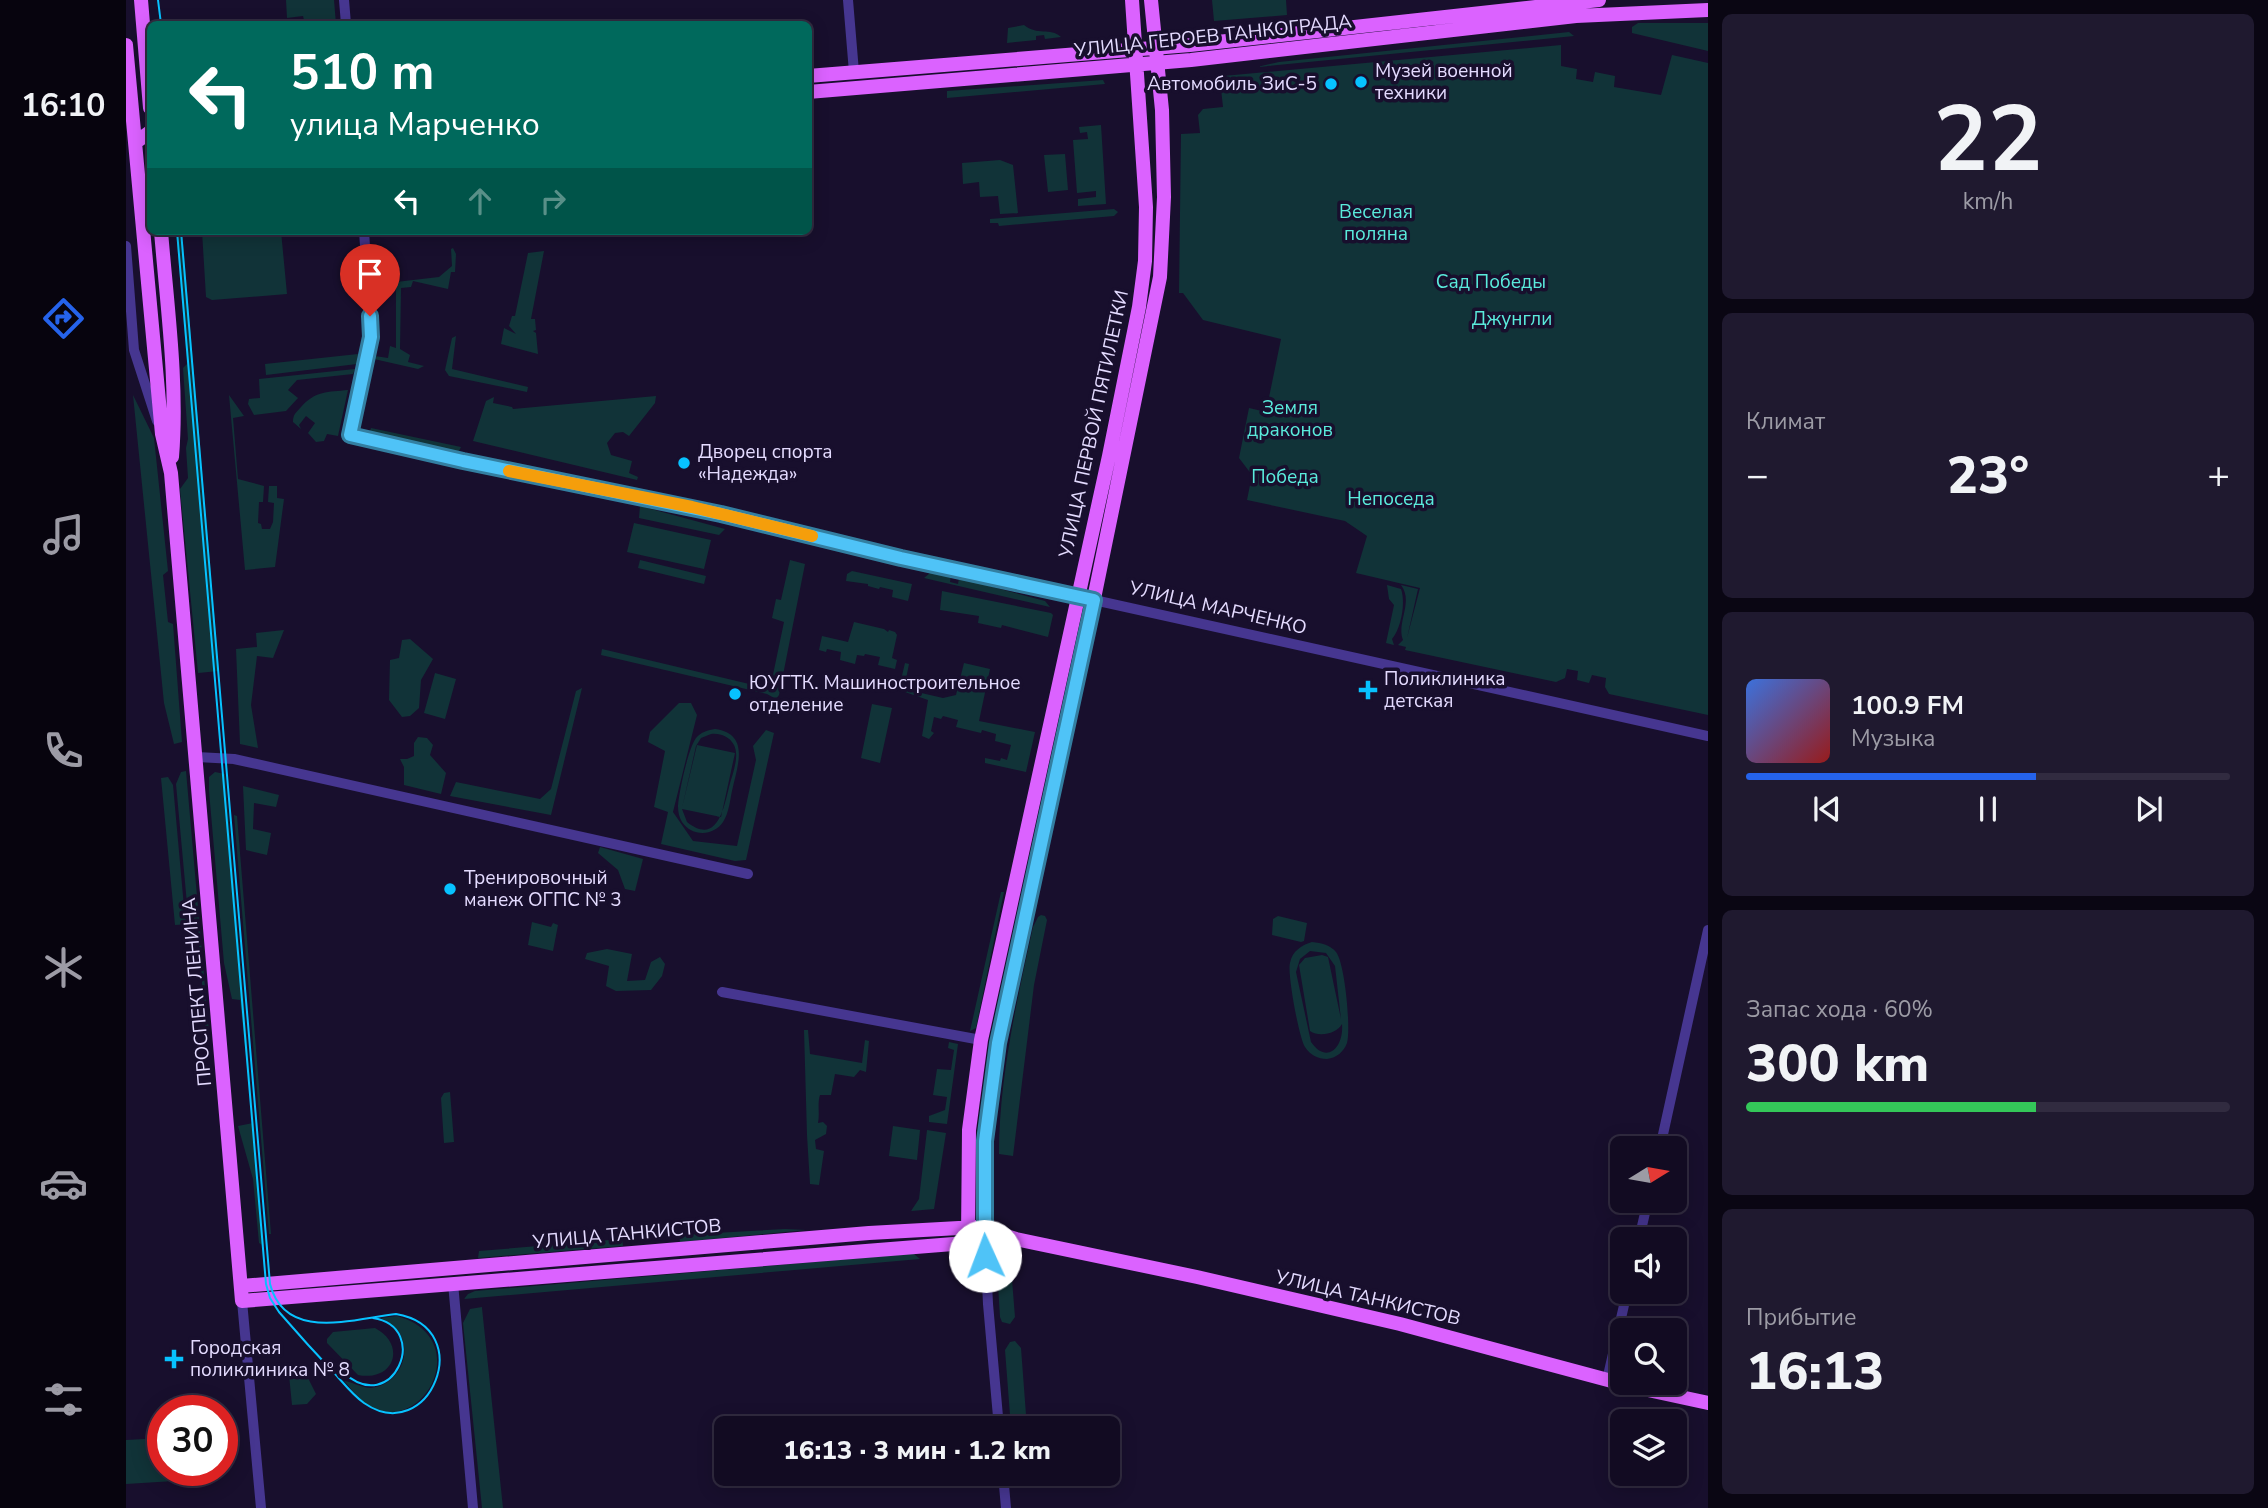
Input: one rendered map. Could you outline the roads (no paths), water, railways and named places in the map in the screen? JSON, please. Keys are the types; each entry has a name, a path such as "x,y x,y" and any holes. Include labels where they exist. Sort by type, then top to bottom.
{"main road":[{"path":"141,0 147,72"},
{"name":"УЛИЦА ПЕРВОЙ ПЯТИЛЕТКИ","path":"968,1235 969,1130 981,1040 1139,307 1145,261 1146,207 1132,0"},
{"name":"УЛИЦА ПЕРВОЙ ПЯТИЛЕТКИ","path":"985,1234 985,1141 998,1043 1094,600 1160,277 1164,197 1158,63 1151,0"},
{"name":"УЛИЦА ГЕРОЕВ ТАНКОГРАДА","path":"812,76 1156,47 1598,0"},
{"name":"УЛИЦА ГЕРОЕВ ТАНКОГРАДА","path":"812,92 1158,63 1623,6 1708,10"},
{"name":"ПРОСПЕКТ ЛЕНИНА","path":"126,45 162,434 171,473 242,1293"},
{"path":"854,72 855,88"},
{"path":"136,142 147,134"},
{"path":"136,142 147,145"},
{"name":"ПРОСПЕКТ ЛЕНИНА","path":"160,235 174,432 171,473"},
{"name":"УЛИЦА МАРЧЕНКО","path":"1077,596 1094,600"},
{"name":"УЛИЦА ТАНКИСТОВ","path":"242,1293 452,1276 869,1233 985,1234 1197,1277 1400,1324 1607,1380 1708,1403"}],"street":[{"path":"344,0 346,21"},
{"path":"848,0 854,72"},
{"name":"УЛИЦА МАРЧЕНКО","path":"364,235 371,337 350,435 721,514 901,558 1077,596"},
{"path":"126,246 134,350 162,434"},
{"name":"УЛИЦА МАРЧЕНКО","path":"1094,600 1708,737"},
{"path":"197,757 234,759 748,874"},
{"path":"1663,1136 1708,930"},
{"path":"722,992 981,1040"},
{"name":"УЛИЦА ПЕРВОЙ ПЯТИЛЕТКИ","path":"985,1234 998,1416"},
{"path":"968,1235 985,1256"},
{"path":"452,1276 473,1508"},
{"name":"ПРОСПЕКТ ЛЕНИНА","path":"242,1293 261,1508"},
{"path":"1607,1380 1624,1304"},
{"path":"1004,1486 1006,1508"}],"tram line":[{"path":"158,0 161,21"},
{"path":"177,235 266,1284 270,1298 279,1312 357,1397 387,1413 408,1410 425,1398 435,1381 439,1360 435,1340 421,1324 396,1314 341,1322 305,1320 290,1314 278,1302 270,1284 181,235"},
{"path":"343,1372 361,1384 377,1385 390,1378 399,1366 403,1351 400,1337 391,1325 373,1318"}],"place":[{"name":"Музей военной техники","path":"1361,82"},
{"name":"Автомобиль ЗиС-5","path":"1331,84"},
{"name":"Дворец спорта «Надежда»","path":"684,463"},
{"name":"Поликлиника детская","path":"1368,690"},
{"name":"ЮУГТК. Машиностроительное отделение","path":"735,694"},
{"name":"Тренировочный манеж ОГПС № 3","path":"450,889"},
{"name":"Городская поликлиника № 8","path":"174,1359"}],"park label":[{"name":"Веселая поляна","path":"1376,223"},
{"name":"Сад Победы","path":"1491,282"},
{"name":"Джунгли","path":"1512,319"},
{"name":"Земля драконов","path":"1290,419"},
{"name":"Победа","path":"1285,477"},
{"name":"Непоседа","path":"1391,499"}]}
